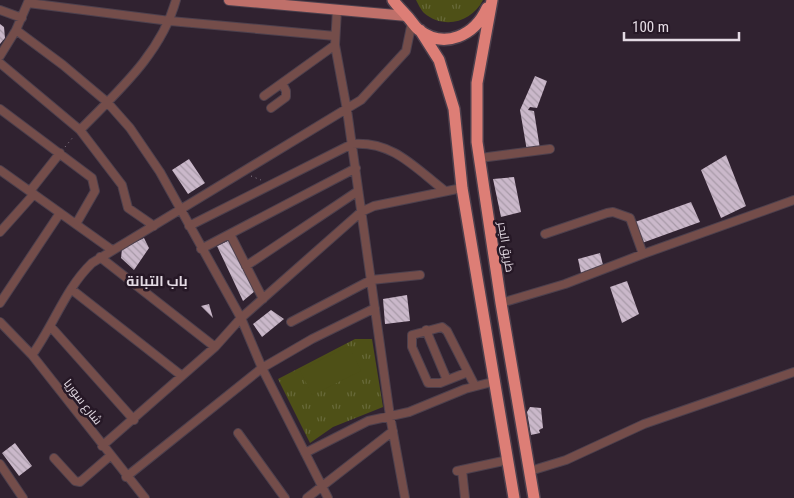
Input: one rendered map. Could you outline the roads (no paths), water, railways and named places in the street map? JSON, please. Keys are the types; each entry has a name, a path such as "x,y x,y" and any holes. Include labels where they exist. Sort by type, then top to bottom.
{"highway":[{"path":"393,0 413,23 439,60 454,109 462,188 496,381 514,498"},
{"path":"413,23 439,38 451,40 466,34 482,18 491,0"},
{"name":"طريق البحر","path":"491,0 477,83 480,158 501,304 534,498"}],"main road":[{"path":"229,0 337,10 413,23"}],"street":[{"path":"80,130 138,69 170,21 176,0"},
{"path":"0,56 16,30 29,2 335,41"},
{"path":"0,10 22,18"},
{"path":"337,10 335,41 356,168 390,416 405,498"},
{"path":"32,355 51,327 71,289 86,268 100,257 180,211 362,100 401,57 409,42 413,23"},
{"path":"16,30 63,64 107,102 130,128 160,172 201,249 241,318 262,368 328,498"},
{"path":"264,96 335,41"},
{"path":"0,63 80,130 122,185 128,208 154,226"},
{"path":"271,108 287,95 282,83"},
{"path":"0,109 60,152 92,178 96,185 95,191 76,224"},
{"path":"189,226 352,144 371,143 384,146 445,191"},
{"path":"480,158 550,149"},
{"path":"0,232 32,192 60,152"},
{"path":"201,249 356,168"},
{"path":"0,170 112,250"},
{"path":"102,446 134,420 215,347 241,318 361,212 370,207 462,188"},
{"path":"246,266 358,191"},
{"path":"501,304 566,284 643,254 794,200"},
{"path":"0,304 60,212"},
{"path":"545,234 613,212 630,218 643,254"},
{"path":"230,234 263,298"},
{"path":"100,257 215,347"},
{"path":"291,322 371,280 420,275"},
{"path":"71,289 182,376"},
{"path":"126,476 262,368 312,339 375,308"},
{"name":"شارع سوريا","path":"0,322 32,355 144,498"},
{"path":"51,327 134,420"},
{"path":"468,372 447,380 428,383 411,340 412,335 442,327 446,330 468,372 475,386"},
{"path":"426,330 447,380"},
{"path":"530,471 566,460 644,424 794,372"},
{"path":"305,453 361,423 409,412 475,386 496,381"},
{"path":"307,498 393,431"},
{"path":"238,433 285,498"},
{"path":"54,458 75,481 80,482 110,456"},
{"path":"465,498 460,471 508,460"},
{"path":"0,464 23,498"}],"district":[{"name":"باب التبانة","path":"157,281"}]}
